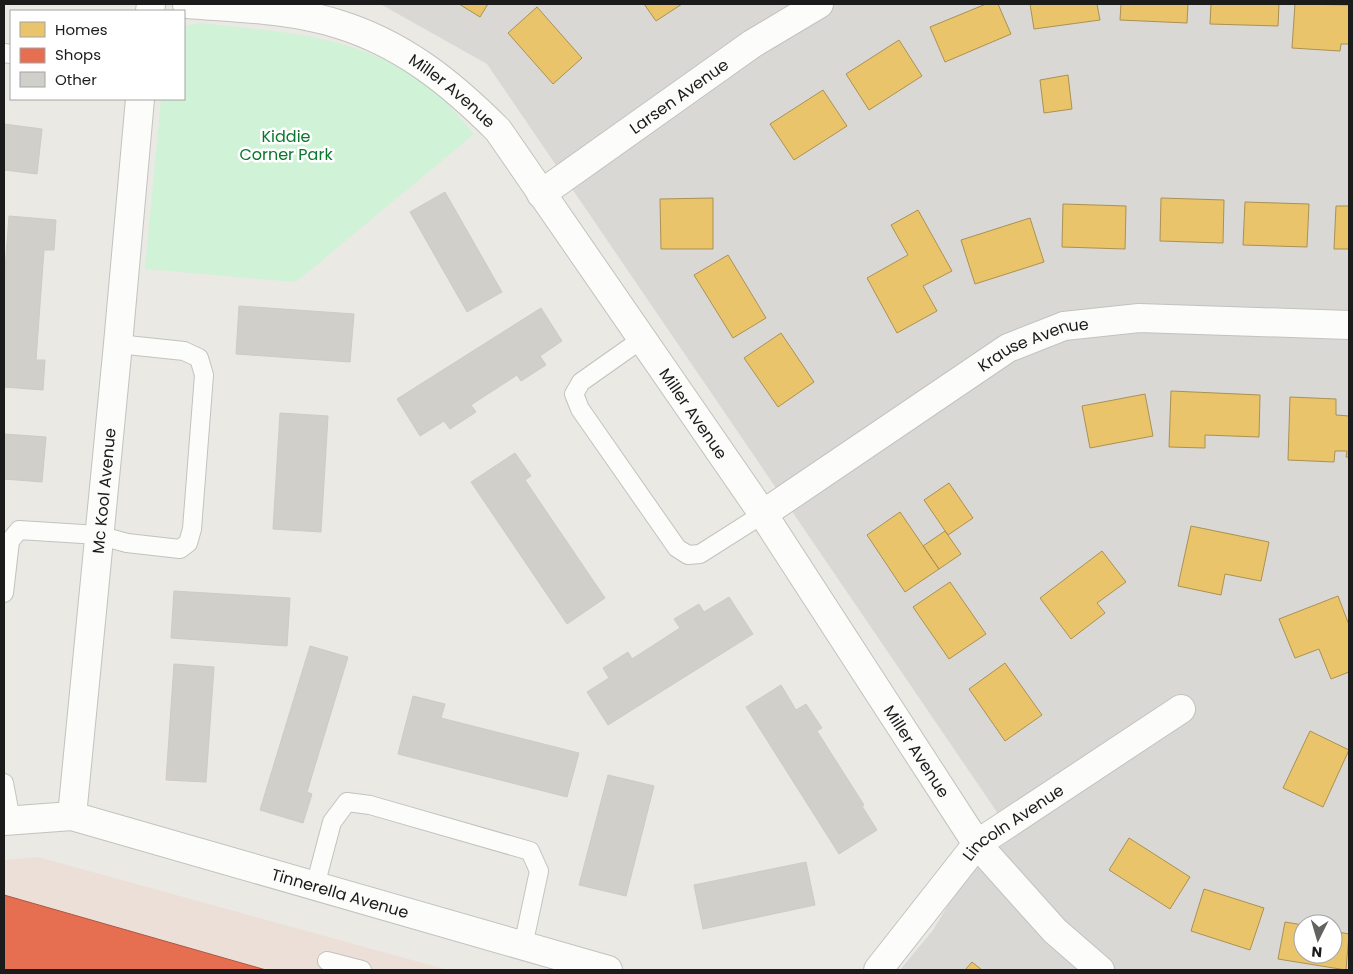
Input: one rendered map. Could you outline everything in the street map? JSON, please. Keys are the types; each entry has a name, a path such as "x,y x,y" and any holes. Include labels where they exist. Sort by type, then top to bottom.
{"street":[{"name":"Miller Avenue","path":"187,4 301,16 338,24 386,42 426,67 463,95 498,130 764,514 977,844 1055,932 1100,970"},
{"name":"Larsen Avenue","path":"541,194 752,44 819,4"},
{"name":"Mc Kool Avenue","path":"72,816 140,100"},
{"name":"Krause Avenue","path":"764,514 1008,348 1064,326 1139,318 1349,325"},
{"name":"Lincoln Avenue","path":"878,970 977,844 1181,709"},
{"path":"7,820 72,816"},
{"name":"Tinnerella Avenue","path":"72,816 608,970"}],"lane":[{"path":"642,339 581,382 574,394 580,409 665,532 677,548 688,554 700,554 764,514"},
{"path":"4,593 10,541 19,530 98,534 127,543 180,549 188,543 192,529 204,375 200,358 184,351 118,344"},
{"path":"4,783 7,820"},
{"path":"315,886 332,822 347,802 370,805 504,842 530,852 538,871 523,946"},
{"path":"327,960 362,970"}],"shaded area":[{"path":"374,4 1349,4 1349,970 900,970 933,930 1001,818 487,64 382,5"},
{"path":"38,857 448,970 4,970 4,860"}],"green space":[{"name":"Kiddie Corner Park","path":"201,23 267,30 327,40 356,49 385,60 413,76 441,97 474,134 296,282 145,269 161,100 185,100 185,26"}],"building: Homes":[{"path":"459,4 488,4 480,17"},
{"path":"644,4 682,4 656,21"},
{"path":"986,4 998,4 1011,34 945,62 930,27"},
{"path":"1030,4 1097,4 1100,20 1034,29"},
{"path":"1121,4 1188,4 1187,23 1120,20"},
{"path":"1211,4 1279,4 1278,26 1210,24"},
{"path":"1295,4 1349,5 1349,44 1341,44 1340,51 1292,48"},
{"path":"537,7 582,58 553,84 508,33"},
{"path":"899,40 922,76 869,110 846,74"},
{"path":"1068,75 1072,109 1044,113 1040,80"},
{"path":"823,90 847,126 794,160 770,124"},
{"path":"713,198 713,249 661,249 660,199"},
{"path":"1161,198 1224,200 1223,243 1160,241"},
{"path":"1245,202 1309,204 1307,247 1243,245"},
{"path":"1063,204 1126,206 1125,249 1062,247"},
{"path":"1336,206 1349,206 1349,249 1334,249"},
{"path":"918,210 952,271 923,286 937,311 897,333 867,278 908,255 891,225"},
{"path":"1030,218 1044,262 975,284 961,240"},
{"path":"728,255 766,318 733,338 694,275"},
{"path":"781,333 814,382 778,407 744,358"},
{"path":"1171,391 1260,395 1259,437 1205,435 1205,448 1169,447"},
{"path":"1145,394 1153,436 1090,448 1082,406"},
{"path":"1290,397 1336,399 1336,415 1349,416 1349,457 1346,457 1347,451 1335,451 1334,462 1288,460"},
{"path":"949,483 973,518 948,535 924,500"},
{"path":"900,512 939,569 905,592 867,535"},
{"path":"1191,526 1269,542 1261,581 1225,574 1221,595 1178,586"},
{"path":"945,531 961,554 939,569 923,546"},
{"path":"1102,551 1126,582 1097,603 1105,613 1071,639 1040,598"},
{"path":"950,582 986,634 949,659 913,607"},
{"path":"1338,596 1349,625 1349,672 1331,679 1319,649 1295,658 1279,619"},
{"path":"1005,663 1042,715 1005,741 969,689"},
{"path":"1310,731 1349,750 1323,807 1283,788"},
{"path":"1129,838 1190,877 1170,909 1109,870"},
{"path":"1204,889 1264,908 1250,950 1191,931"},
{"path":"1285,922 1293,923 1293,961 1278,959"},
{"path":"1343,933 1349,934 1346,970 1309,964 1343,964"},
{"path":"972,962 982,970 965,970"}],"building: Shops":[{"path":"4,895 266,970 4,970"}],"building: Other":[{"path":"4,124 42,129 37,174 4,170"},
{"path":"445,192 502,292 467,312 410,212"},
{"path":"9,216 56,220 54,250 44,250 36,360 45,360 43,390 4,387 4,282"},
{"path":"239,306 354,314 350,362 236,354"},
{"path":"541,308 562,341 540,356 546,365 521,381 517,375 471,405 476,412 450,429 444,421 420,436 397,399"},
{"path":"280,413 328,416 321,532 273,529"},
{"path":"4,434 46,437 42,482 4,479"},
{"path":"515,453 531,476 525,480 605,598 567,624 471,482"},
{"path":"174,591 290,598 287,646 171,638"},
{"path":"729,597 753,634 608,725 587,692 609,678 603,668 628,652 632,659 680,628 674,619 699,604 704,612"},
{"path":"310,646 348,657 307,792 312,794 303,823 260,810"},
{"path":"174,664 214,667 206,782 166,780"},
{"path":"781,685 796,710 806,704 822,728 817,731 864,805 862,806 877,830 839,854 746,707"},
{"path":"413,696 445,704 441,718 579,753 567,797 398,754"},
{"path":"608,775 654,786 626,896 579,885"},
{"path":"806,862 815,905 703,929 694,885"}]}
